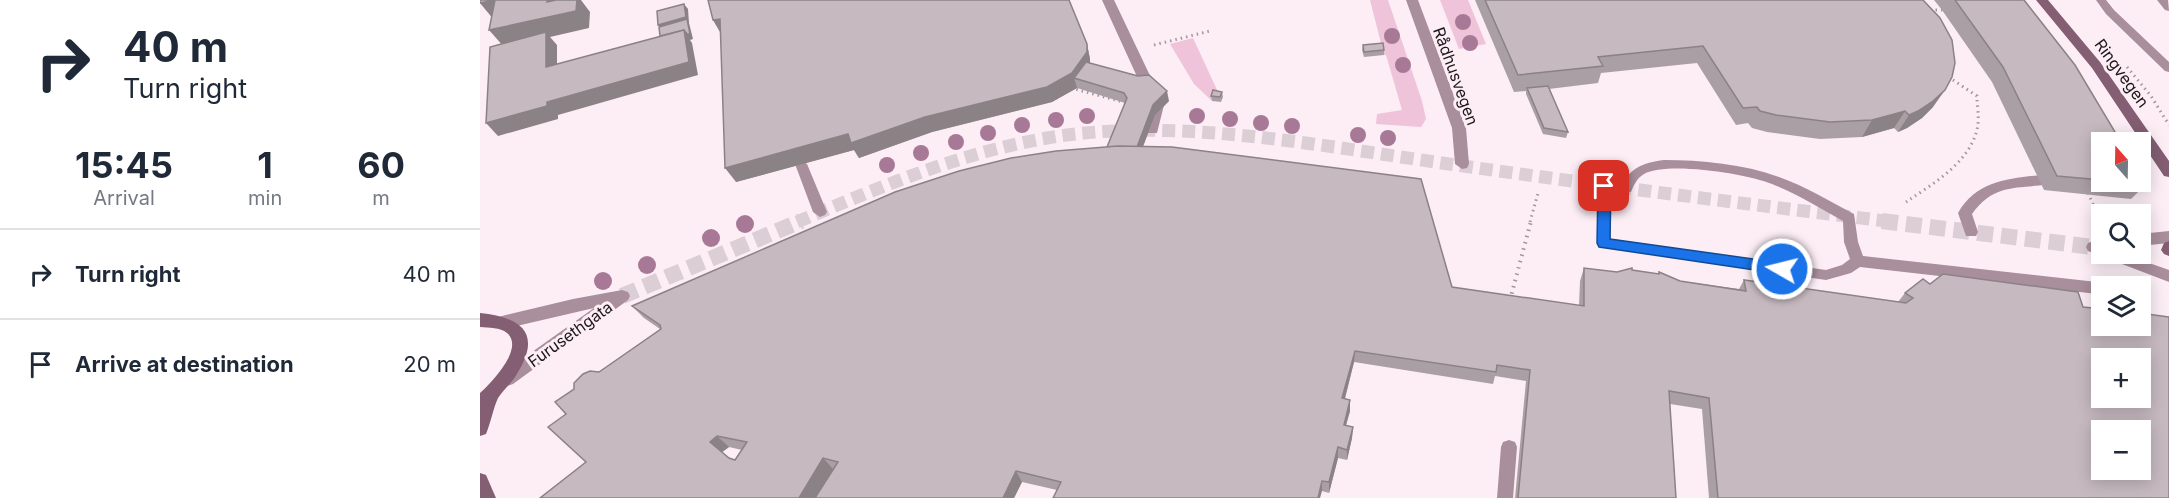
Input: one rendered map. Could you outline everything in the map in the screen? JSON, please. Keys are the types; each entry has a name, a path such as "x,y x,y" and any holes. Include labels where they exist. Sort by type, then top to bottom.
{"main road":[{"name":"Ringvegen","path":"2042,0 2096,65 2169,172"},
{"path":"480,320 504,322 514,329 520,339 521,350 507,379 485,399 480,428"},
{"path":"480,481 487,498"}],"street":[{"path":"1108,0 1157,105 1152,130"},
{"name":"Rådhusvegen","path":"1412,0 1460,128 1462,164"},
{"path":"2151,239 2169,237"},
{"path":"2136,264 2169,276"},
{"name":"Furusethgata","path":"504,322 622,296 507,379"}],"lane":[{"path":"2101,0 2110,12 2169,69"},
{"path":"2162,0 2169,8"},
{"path":"1626,189 1632,177 1651,165 1662,163 1706,167 1767,177 1849,218 1851,242 1858,261"},
{"path":"801,164 820,212"},
{"path":"1971,232 1965,213 1974,198 1998,184 2056,179 2069,173"},
{"path":"1604,186 1604,243 1826,275 1846,269 1858,261 2091,287"},
{"path":"1505,498 1509,447"}],"path":[{"path":"1929,10 1953,10"},
{"path":"1168,41 1210,31"},
{"path":"1906,202 1942,178 1966,153 1978,127 1977,96 1950,78 1949,66"},
{"path":"1066,86 1127,103 1131,111"},
{"path":"2069,173 2091,195 2094,204"},
{"path":"1510,301 1538,193"}],"shaded area":[{"path":"1370,0 1388,0 1422,101 1426,119 1421,127 1376,124 1377,114 1402,110 1386,55 1384,55"},
{"path":"1440,0 1468,0 1486,44 1459,49"},
{"path":"1193,38 1218,92 1212,101 1194,84 1170,44"}],"building":[{"path":"495,0 548,0 547,2 577,0 576,11 489,30"},
{"path":"708,0 1069,0 1087,44 1087,52 1072,73 1047,87 925,117 851,143 848,134 725,168 720,19 713,20"},
{"path":"1485,0 1923,0 1940,18 1952,40 1955,63 1952,77 1945,90 1933,101 1909,115 1905,111 1872,120 1830,122 1776,115 1760,111 1757,107 1743,108 1703,46 1598,57 1603,66 1518,75"},
{"path":"1955,0 2024,0 2075,65 2115,132 2091,132 2091,179 2057,176 2003,67"},
{"path":"684,4 686,17 658,25 657,11"},
{"path":"687,19 690,34 684,30 660,36 659,27"},
{"path":"684,30 689,62 547,102 547,106 486,123 490,47 546,32 546,67"},
{"path":"1383,43 1384,50 1364,52 1363,45"},
{"path":"1086,62 1138,76 1149,75 1167,91 1153,105 1137,147 1107,147 1127,98 1124,93 1074,78"},
{"path":"1548,86 1568,132 1544,128 1527,88"},
{"path":"1213,90 1222,92 1220,97 1211,96"},
{"path":"1118,146 1172,147 1421,179 1452,287 1584,306 1584,268 1617,272 1632,268 1632,270 1659,274 1659,272 1680,281 1746,291 1744,280 1906,303 1913,298 1905,293 1923,279 1930,284 1943,274 2078,292 2083,307 2091,308 2091,336 2151,336 2151,315 2169,317 2169,498 1718,498 1709,398 1669,391 1676,498 1518,498 1530,370 1497,365 1496,372 1355,351 1342,398 1350,400 1344,425 1353,427 1347,450 1338,447 1329,482 1322,481 1318,498 1053,498 1061,482 1016,471 1003,498 815,498 838,462 823,458 799,498 540,498 586,462 548,427 566,414 555,402 574,389 574,383 583,374 590,371 599,372 661,329 660,325 632,306 895,192 959,171 1011,158 1056,151","holes":["717,436 747,442 735,460 729,458 710,442"]}],"tunnel":[{"path":"797,222 919,173 982,153 1047,138 1096,132 1146,130 1197,132 1299,142 1560,179 1894,222"},
{"path":"622,296 801,221"},
{"path":"1882,221 2091,247"}],"route":[{"path":"1604,186 1604,243 1782,269"}]}
